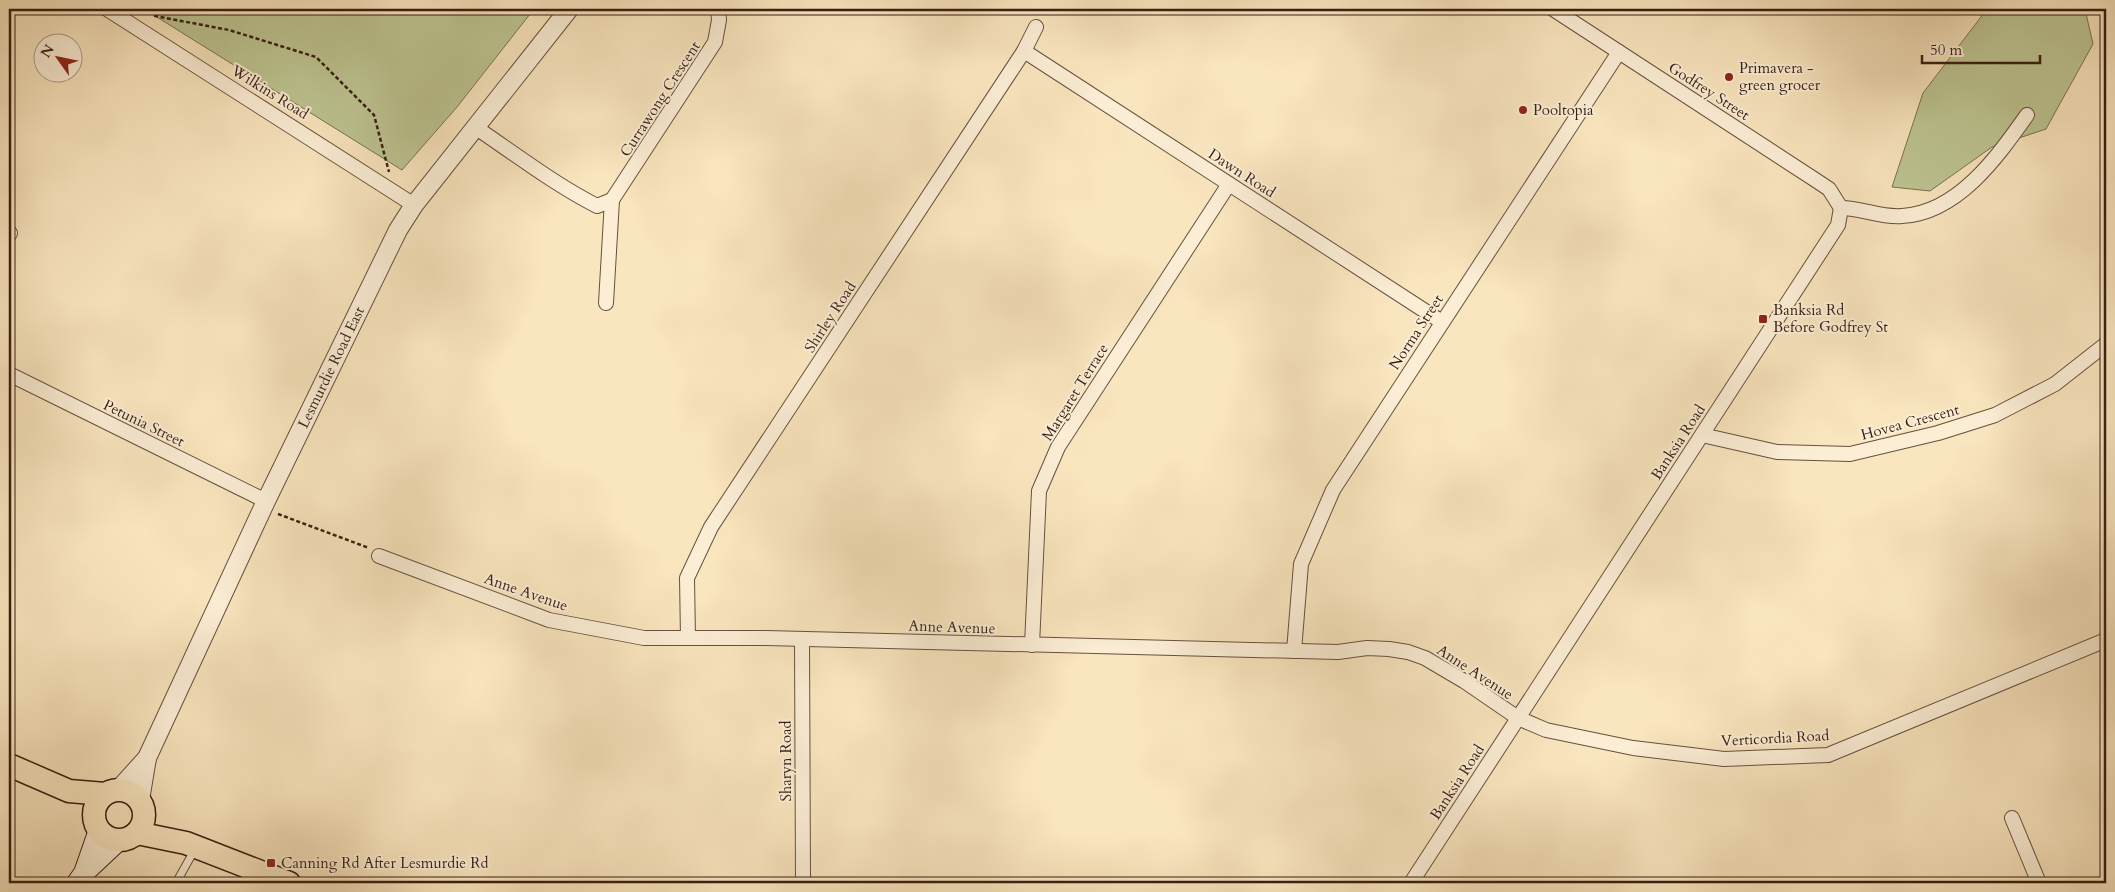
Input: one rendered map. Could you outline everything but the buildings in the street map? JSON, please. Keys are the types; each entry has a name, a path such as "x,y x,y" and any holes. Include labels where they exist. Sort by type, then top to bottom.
{"main road":[{"path":"9,765 69,791 112,830 191,845 289,883"},
{"path":"69,791 131,792 142,804 191,845"},
{"path":"112,792 97,803 112,830"},
{"path":"81,878 112,830 142,825 145,817 142,804"}],"street":[{"name":"Wilkins Road","path":"107,9 414,205"},
{"name":"Lesmurdie Road East","path":"142,804 147,758 266,501 398,230 414,205 569,9"},
{"name":"Currawong Crescent","path":"612,200 716,42 719,20 718,9"},
{"name":"Godfrey Street","path":"1553,9 1829,189 1841,208"},
{"name":"Shirley Road","path":"688,638 687,578 711,527 1024,51 1036,27"},
{"name":"Dawn Road","path":"1024,51 1442,322"},
{"name":"Norma Street","path":"1294,650 1300,564 1333,490 1619,52"},
{"path":"1841,208 1853,208 1888,216 1915,215 1932,210 1965,190 1998,156 2027,115"},
{"path":"475,127 531,166 582,198 598,206 612,200 606,303"},
{"name":"Margaret Terrace","path":"1032,645 1039,491 1058,447 1229,184"},
{"name":"Banksia Road","path":"1411,883 1838,225 1841,208"},
{"name":"Hovea Crescent","path":"1702,435 1777,452 1850,454 1938,434 1995,415 2055,384 2106,344"},
{"name":"Petunia Street","path":"9,374 266,501"},
{"name":"Anne Avenue","path":"379,556 549,620 644,638 802,639 1338,652 1367,648 1408,652 1426,658 1443,668 1518,718"},
{"name":"Sharyn Road","path":"802,639 802,883"},
{"name":"Verticordia Road","path":"1518,718 1546,730 1588,740 1724,759 1828,755 2106,640"},
{"name":"Lesmurdie Road East","path":"112,792 147,758"},
{"path":"2012,818 2039,883"}],"lane":[{"path":"176,883 191,845"}],"path":[{"path":"144,9 155,16 229,30 316,57 374,115 394,191"},
{"path":"266,501 272,512 371,548 379,556"}],"green space":[{"path":"144,9 534,9 457,107 402,170"},
{"path":"1987,9 2085,9 2093,44 2046,129 1992,147 1930,191 1892,187 1923,93"}],"place":[{"name":"Primavera - green grocer","path":"1729,77"},
{"name":"Pooltopia","path":"1523,110"},
{"name":"Banksia Rd Before Godfrey St","path":"1763,319"},
{"name":"Canning Rd After Lesmurdie Rd","path":"271,863"}]}
